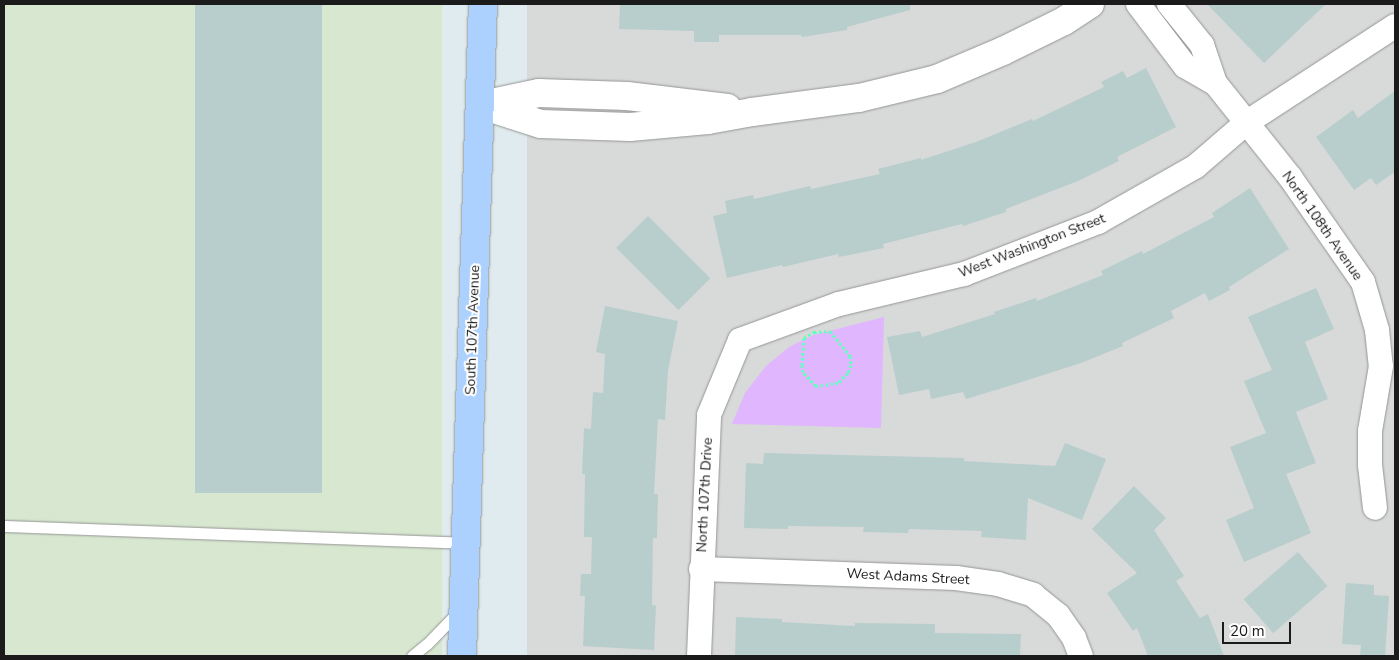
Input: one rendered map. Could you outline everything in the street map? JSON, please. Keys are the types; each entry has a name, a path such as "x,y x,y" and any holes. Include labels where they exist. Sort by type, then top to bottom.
{"main road":[{"name":"South 107th Avenue","path":"462,656 483,4"}],"street":[{"path":"481,105 541,124 630,128 708,120 752,112 859,98 937,79 1064,21 1090,4"},
{"name":"North 108th Avenue","path":"1138,4 1185,66 1215,83"},
{"name":"North 108th Avenue","path":"1169,4 1202,45 1215,83 1290,177 1362,282 1378,330 1381,366 1370,431 1370,464 1375,508"},
{"name":"West Washington Street","path":"740,340 839,304 964,274 1098,222 1194,167 1246,123 1395,26"},
{"name":"North 107th Drive","path":"699,656 701,569 709,415 740,340"},
{"name":"West Adams Street","path":"701,569 956,578 998,584 1034,595 1058,615 1074,638 1081,656"}],"lane":[{"path":"4,526 465,543"},
{"path":"412,656 427,644 463,606"}],"path":[{"path":"805,345 802,365 803,372 816,386 823,387 838,383 848,374 851,365 850,356 830,331"}],"shaded area":[{"path":"4,4 442,4 442,656 4,656"},
{"path":"527,4 1395,4 1395,656 527,656"},
{"path":"884,317 881,428 732,424 745,393 766,366 789,347 813,335"}],"building":[{"path":"195,4 322,4 322,493 195,493"},
{"path":"620,4 910,4 910,10 847,27 847,30 802,37 801,35 719,35 719,42 694,42 694,31 619,29"},
{"path":"1207,4 1326,4 1264,63"},
{"path":"1146,68 1176,127 1117,157 1119,161 1078,181 1006,209 1006,212 963,226 962,224 883,244 884,248 839,257 838,254 727,278 713,216 727,213 725,201 753,195 754,199 810,186 811,189 880,174 878,169 921,158 921,160 976,142 1032,119 1033,121 1104,87 1101,82 1123,71 1127,78"},
{"path":"1395,91 1395,172 1376,185 1371,178 1354,190 1316,137 1353,110 1358,118"},
{"path":"1250,188 1289,249 1229,287 1230,290 1209,301 1205,293 1171,311 1174,318 1122,343 1123,346 1081,363 1009,386 966,399 963,392 931,399 929,389 899,395 887,337 920,331 922,337 995,314 994,312 1036,298 1037,301 1103,275 1101,271 1142,251 1143,254 1214,217 1212,213"},
{"path":"648,216 710,278 678,310 616,248"},
{"path":"1316,288 1334,329 1305,342 1328,399 1296,412 1316,463 1286,474 1311,533 1244,562 1226,520 1254,508 1230,447 1266,433 1244,381 1272,370 1248,317"},
{"path":"605,306 678,321 668,370 665,420 658,419 654,494 658,494 657,538 653,538 652,605 656,606 654,650 583,646 585,596 580,596 581,574 591,574 592,537 584,537 585,474 582,474 584,428 591,429 593,392 603,393 605,354 596,352"},
{"path":"1065,443 1106,459 1082,520 1028,498 1026,540 981,537 982,531 909,529 908,533 863,532 864,527 788,526 788,529 744,528 746,463 763,464 764,453 964,458 964,461 1055,466"},
{"path":"1134,486 1166,518 1154,530 1184,576 1176,581 1200,618 1208,614 1224,656 1148,656 1137,628 1133,631 1107,593 1137,573 1092,529"},
{"path":"1298,552 1328,586 1273,633 1244,599"},
{"path":"1346,583 1374,585 1374,595 1389,596 1385,656 1360,656 1361,645 1342,644"},
{"path":"736,617 782,619 782,622 855,626 855,623 935,624 935,633 1021,634 1020,656 735,656"}]}
